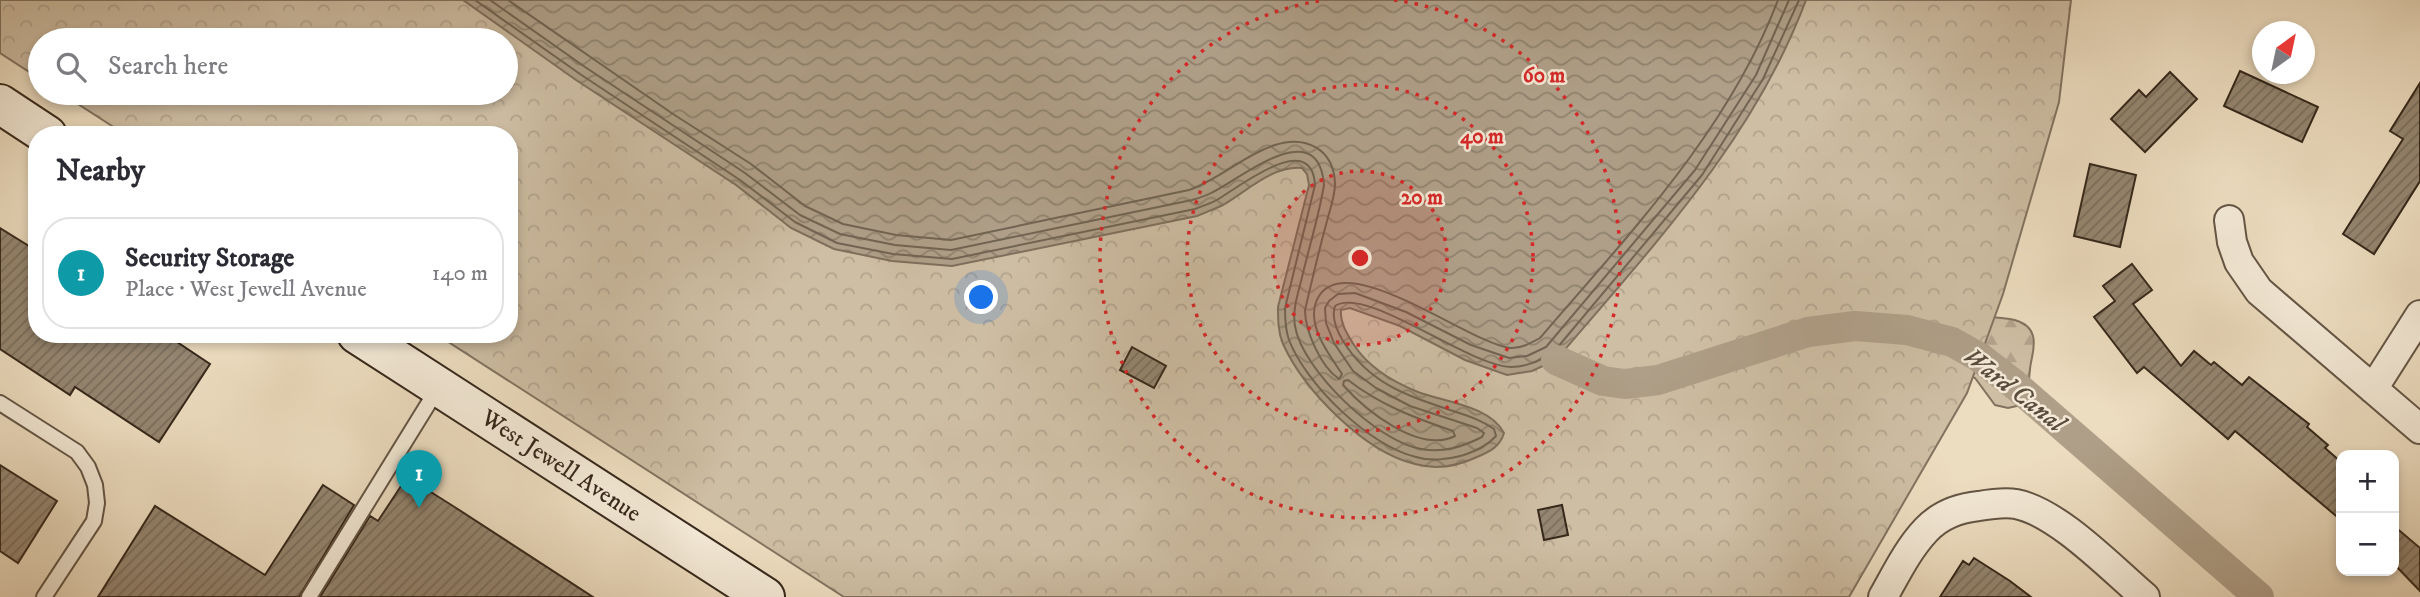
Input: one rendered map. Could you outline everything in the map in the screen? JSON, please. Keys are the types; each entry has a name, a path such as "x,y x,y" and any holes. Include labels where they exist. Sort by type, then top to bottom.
{"main road":[{"path":"0,104 33,126"},
{"name":"West Jewell Avenue","path":"371,343 765,597"}],"street":[{"path":"2229,220 2232,242 2239,262 2259,291 2420,429"},
{"path":"2373,389 2420,315"},
{"path":"1883,597 1908,554 1929,527 1955,511 2001,503 2030,508 2057,523 2145,597"}],"lane":[{"path":"309,597 439,387"},
{"path":"0,403 77,452 88,467 95,485 97,503 94,521 44,597"}],"green space":[{"path":"0,0 2071,0 2059,102 2003,294 1967,393 1849,597 844,597 450,343 518,343 518,126 112,126 80,105 518,105 518,28 28,28 28,71 0,53"},
{"path":"1979,317 2018,321 2030,329 2034,348 2026,396 2021,405 2008,408 1995,405 1975,378 1964,373"}],"water":[{"path":"463,0 1806,0 1784,51 1729,146 1663,234 1556,360 1532,371 1507,375 1465,360 1400,326 1350,308 1341,310 1349,337 1374,367 1418,392 1478,411 1497,424 1504,433 1497,445 1486,453 1462,463 1439,467 1423,466 1396,457 1356,433 1305,380 1283,344 1278,307 1309,185 1307,174 1302,168 1291,168 1270,175 1223,205 1197,216 952,266 892,261 834,249 791,228 736,185 518,39 518,28 503,28"}],"building":[{"path":"2240,71 2252,77 2252,84 2268,84 2318,107 2302,142 2224,106"},
{"path":"2170,72 2197,99 2145,152 2111,119 2139,90 2146,97"},
{"path":"2420,83 2420,181 2374,254 2343,234 2403,139 2390,131"},
{"path":"2090,164 2136,175 2120,247 2074,236"},
{"path":"0,228 28,245 28,343 178,343 210,364 159,442 75,387 70,395 0,349"},
{"path":"2132,264 2152,290 2133,304 2181,366 2194,351 2211,365 2214,362 2242,385 2249,377 2309,424 2307,427 2328,445 2325,448 2336,458 2336,516 2235,431 2228,439 2144,367 2137,373 2094,317 2115,301 2103,286"},
{"path":"1132,347 1166,366 1154,388 1120,370"},
{"path":"0,465 57,501 18,563 0,551"},
{"path":"407,477 593,597 320,597 370,516 378,521"},
{"path":"323,485 354,505 299,597 98,597 155,506 265,575"},
{"path":"1562,505 1568,535 1544,540 1538,510"},
{"path":"2399,530 2420,548 2420,591 2399,569"},
{"path":"1974,558 2031,597 1940,597 1963,561 1969,565"}],"waterway":[{"name":"Ward Canal","path":"1556,360 1603,381 1625,384 1658,380 1808,332 1855,326 1907,330 1952,342 1979,357 2014,384 2259,597"}],"place":[{"name":"Security Storage","path":"419,508"}]}
